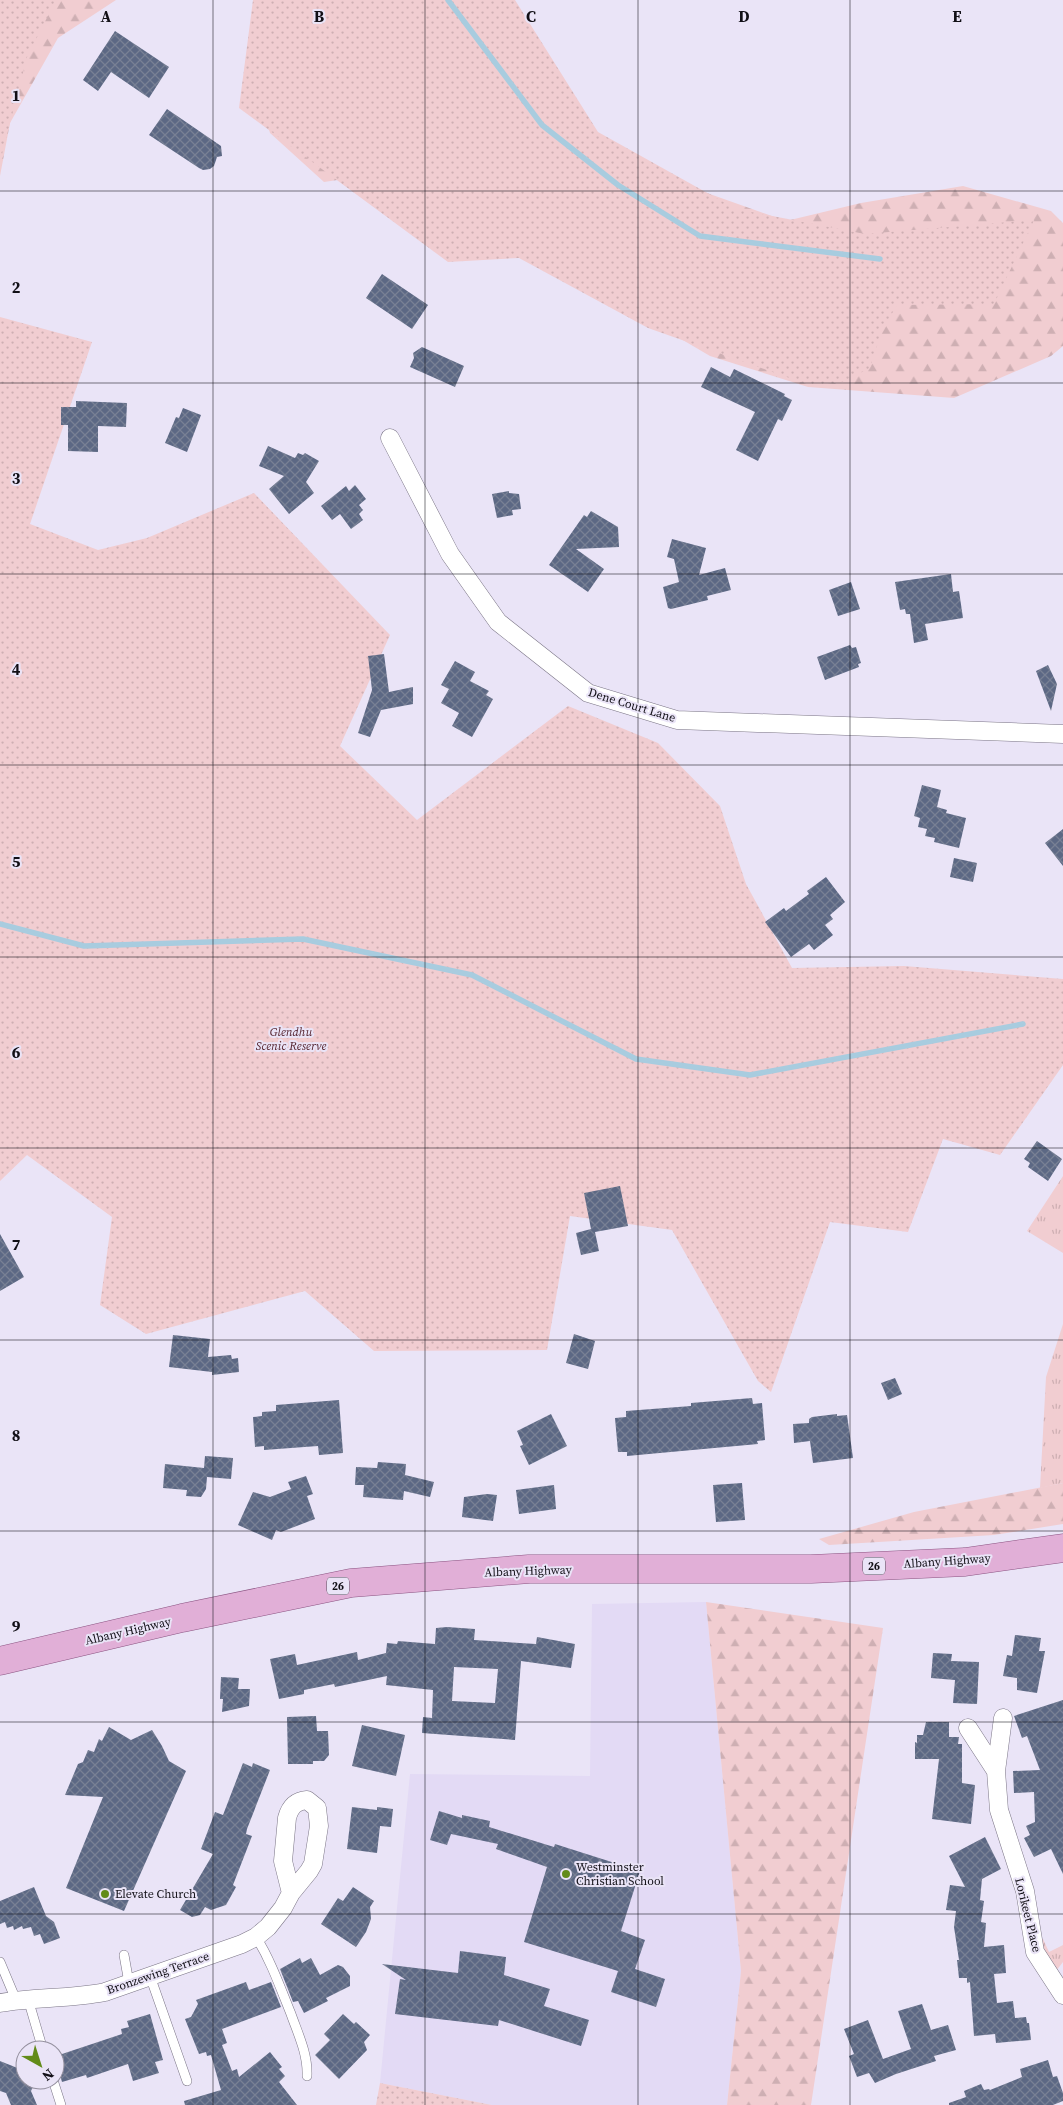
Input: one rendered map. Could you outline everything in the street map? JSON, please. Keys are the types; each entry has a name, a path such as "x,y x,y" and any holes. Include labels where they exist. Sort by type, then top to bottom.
{"main road":[{"name":"Albany Highway","path":"0,1661 182,1618 351,1583 529,1569 811,1569 965,1562 1063,1548"}],"street":[{"name":"Dene Court Lane","path":"390,438 450,554 498,622 588,692 677,720 1063,734"},
{"name":"Lorikeet Place","path":"1003,1718 996,1771 1000,1810 1025,1891 1035,1952 1063,1994"},
{"name":"Lorikeet Place","path":"968,1728 996,1771"},
{"name":"Bronzewing Terrace","path":"15,2001 86,1996 104,1992 242,1944 256,1937 268,1927 291,1893"}],"lane":[{"path":"256,1937 269,1958 303,2047 308,2062 307,2076"},
{"path":"124,1955 129,1983"},
{"path":"0,1962 15,2001 36,2040"},
{"path":"150,1976 187,2081"},
{"path":"56,2090 61,2105"}],"shaded area":[{"name":"Westminster Christian School","path":"706,1602 741,1971 727,2105 492,2105 380,2083 410,1774 590,1776 592,1604"}],"green space":[{"path":"0,0 116,0 58,38 10,123 0,176"},
{"path":"0,0 56,0 27,57 0,162"},
{"path":"253,0 515,0 598,132 736,209 865,234 1034,220 994,304 897,305 881,332 870,368 842,382 812,386 648,328 519,258 448,262 239,108"},
{"path":"525,77 645,171 786,221 861,203 963,186 1051,211 1063,223 1063,346 1051,356 954,398 808,387 710,356 601,292 377,174 324,182 270,133 254,80"},
{"name":"Glendhu Scenic Reserve","path":"0,317 92,342 30,524 98,550 147,538 254,493 390,635 340,746 417,820 568,706 658,743 720,806 746,884 792,968 904,966 1063,979 1063,1065 1000,1155 943,1139 908,1232 830,1222 771,1392 758,1381 672,1230 570,1216 547,1350 374,1351 305,1291 146,1334 100,1305 112,1217 27,1155 0,1181"},
{"path":"1063,1176 1063,1253 1027,1231"},
{"path":"1063,1324 1063,1483 1040,1488 1046,1377"},
{"path":"1063,1483 1063,1524 994,1535 829,1545 819,1539 914,1512"},
{"path":"706,1602 883,1628 811,2105 727,2105 741,1971"},
{"path":"1043,1939 1049,1952 1063,1945 1063,1962 1056,1971 1039,1941"},
{"path":"380,2083 492,2105 376,2105"}],"building":[{"path":"115,31 169,67 149,98 111,72 98,91 83,80"},
{"path":"167,109 221,146 222,156 217,157 214,166 203,170 149,135"},
{"path":"382,274 428,305 412,329 366,298"},
{"path":"422,347 464,366 455,387 410,367 414,358 413,353"},
{"path":"711,367 730,377 734,369 785,394 784,396 792,400 782,421 778,419 758,461 736,450 755,412 701,387"},
{"path":"76,401 127,403 126,427 98,426 98,452 68,451 68,425 61,425 61,407 76,407"},
{"path":"183,408 201,415 187,452 165,443 176,417 179,418"},
{"path":"268,446 295,458 298,453 303,455 305,453 319,461 306,482 314,493 289,514 269,489 284,476 259,466"},
{"path":"355,485 366,499 359,505 363,510 359,514 363,520 351,529 340,514 332,520 321,506 346,486 349,491"},
{"path":"509,491 509,493 519,494 521,509 512,510 513,515 497,518 492,494"},
{"path":"591,511 618,527 619,547 576,549 604,569 588,592 549,565 584,515 587,517"},
{"path":"672,539 706,548 699,575 725,568 731,590 707,596 708,600 671,609 668,608 663,587 679,582 674,559 667,557"},
{"path":"951,574 953,592 959,591 963,618 925,624 928,640 914,643 910,614 906,614 905,609 900,610 895,582"},
{"path":"851,582 860,609 838,616 829,590"},
{"path":"850,645 852,648 856,647 861,663 858,664 859,667 825,680 817,657"},
{"path":"384,654 389,692 413,687 413,704 381,710 370,737 358,733 372,690 368,656"},
{"path":"455,661 475,672 470,681 489,691 486,695 493,699 472,737 452,726 459,713 441,703 449,689 441,685"},
{"path":"1048,665 1057,684 1051,711 1036,671"},
{"path":"922,785 941,790 937,807 947,810 946,813 966,818 959,848 934,842 935,838 925,836 927,829 918,827 920,818 914,816"},
{"path":"1063,829 1063,866 1045,843"},
{"path":"954,858 977,863 973,882 950,877"},
{"path":"826,877 845,902 830,915 833,919 825,925 833,935 814,950 809,944 791,957 765,922 784,908 786,911 809,894 807,891"},
{"path":"1037,1141 1062,1159 1048,1181 1028,1167 1030,1163 1024,1159"},
{"path":"620,1186 628,1226 595,1232 599,1251 581,1255 576,1233 591,1229 584,1193"},
{"path":"0,1234 24,1277 0,1291"},
{"path":"574,1334 595,1341 588,1369 566,1363"},
{"path":"173,1335 210,1339 208,1357 231,1355 232,1359 238,1358 239,1372 212,1375 212,1372 169,1367"},
{"path":"895,1378 902,1394 888,1400 881,1383"},
{"path":"752,1398 753,1404 762,1403 765,1440 757,1441 758,1444 627,1456 627,1452 618,1452 615,1418 626,1417 626,1411 691,1406 691,1403"},
{"path":"339,1400 343,1453 319,1455 318,1446 264,1450 264,1446 255,1447 253,1417 262,1416 262,1412 276,1411 276,1405"},
{"path":"551,1414 567,1446 529,1465 520,1446 523,1445 517,1431"},
{"path":"837,1414 837,1416 847,1415 853,1458 813,1463 810,1441 794,1443 793,1424 809,1423 809,1419 812,1417"},
{"path":"205,1456 233,1458 231,1479 207,1477 206,1489 201,1497 186,1496 187,1490 163,1488 165,1464 204,1468"},
{"path":"378,1462 406,1464 405,1475 434,1482 430,1497 404,1491 403,1500 363,1497 364,1485 355,1485 356,1467 377,1468"},
{"path":"306,1476 313,1494 307,1496 315,1519 281,1532 276,1530 272,1540 238,1525 253,1492 270,1497 291,1489 288,1482"},
{"path":"742,1483 745,1520 716,1522 713,1485"},
{"path":"554,1485 556,1509 519,1514 516,1490"},
{"path":"487,1494 497,1495 493,1521 462,1517 464,1497"},
{"path":"436,1628 475,1629 474,1640 536,1644 537,1637 575,1644 571,1668 521,1661 515,1740 422,1733 423,1717 432,1718 433,1690 386,1685 387,1676 335,1687 334,1684 304,1690 304,1694 279,1699 270,1659 295,1654 297,1665 357,1652 358,1660 386,1653 387,1643 397,1644 398,1641 435,1644","holes":["454,1667 498,1669 495,1703 452,1701"]},
{"path":"1015,1635 1041,1638 1039,1651 1045,1651 1037,1693 1017,1690 1017,1678 1003,1676 1007,1655 1012,1656"},
{"path":"933,1653 952,1654 951,1661 979,1662 977,1704 953,1703 955,1680 931,1678"},
{"path":"221,1677 239,1678 238,1689 250,1689 249,1706 222,1712 223,1699 220,1699"},
{"path":"1063,1700 1063,1874 1051,1849 1034,1857 1024,1838 1030,1835 1026,1826 1035,1822 1034,1792 1014,1793 1013,1771 1040,1770 1027,1736 1022,1738 1014,1716"},
{"path":"316,1716 317,1731 328,1731 329,1755 324,1761 313,1761 313,1764 288,1764 287,1717"},
{"path":"926,1722 949,1722 949,1737 959,1737 958,1744 962,1744 962,1783 975,1785 971,1824 932,1819 939,1759 915,1759 917,1735 923,1735"},
{"path":"362,1725 405,1735 396,1776 352,1766"},
{"path":"109,1727 131,1740 152,1730 169,1761 186,1771 124,1911 66,1888 103,1797 65,1795 78,1764 83,1762 88,1750 94,1752 99,1739 102,1741"},
{"path":"243,1763 252,1767 253,1763 270,1770 247,1829 246,1834 252,1836 233,1885 236,1887 226,1905 211,1910 205,1907 200,1915 192,1917 180,1910 213,1854 201,1849 215,1812 223,1815"},
{"path":"352,1807 377,1810 377,1807 393,1809 391,1827 380,1826 377,1853 347,1849"},
{"path":"439,1811 462,1818 462,1815 490,1821 489,1827 554,1847 555,1844 640,1871 621,1931 645,1940 635,1969 665,1979 656,2007 611,1992 618,1971 524,1942 547,1867 496,1849 498,1844 451,1834 447,1845 430,1840"},
{"path":"985,1837 1001,1869 982,1879 980,1900 984,1901 981,1922 986,1923 984,1947 1004,1945 1006,1973 994,1974 997,2003 1013,2001 1015,2018 1026,2017 1027,2023 1029,2023 1031,2040 996,2043 995,2034 974,2036 970,1982 967,1983 967,1978 959,1978 957,1960 959,1960 954,1927 956,1911 946,1910 950,1885 965,1887 949,1856"},
{"path":"34,1887 46,1916 54,1922 60,1938 44,1944 40,1934 34,1936 31,1927 23,1929 22,1926 14,1930 13,1926 7,1928 5,1922 0,1924 0,1901"},
{"path":"353,1887 374,1901 370,1907 371,1919 366,1932 356,1947 321,1924 338,1898 343,1901"},
{"path":"460,1951 506,1957 504,1975 550,1989 544,2006 589,2020 581,2046 499,2020 498,2026 395,2014 400,1979 406,1980 382,1964 458,1973"},
{"path":"300,1958 302,1963 311,1958 320,1975 338,1965 343,1967 350,1976 350,1986 326,1998 328,2001 304,2013 298,2001 293,2002 280,1969"},
{"path":"246,1982 249,1990 271,1982 281,2007 222,2029 227,2043 222,2045 232,2071 237,2069 239,2077 270,2052 282,2067 279,2069 285,2076 279,2082 297,2105 185,2105 184,2101 221,2090 211,2055 207,2056 206,2052 199,2054 185,2019 191,2017 198,2004 196,2000"},
{"path":"922,2004 931,2030 948,2025 956,2050 934,2056 936,2061 875,2083 869,2073 857,2077 849,2056 854,2054 844,2029 868,2020 883,2059 911,2049 898,2011"},
{"path":"150,2014 163,2060 155,2062 159,2073 133,2081 128,2064 87,2078 86,2075 65,2081 65,2053 122,2034 121,2029 129,2027 127,2021"},
{"path":"343,2014 354,2024 356,2022 370,2035 364,2042 367,2050 339,2079 315,2055 330,2040 324,2034"},
{"path":"1048,2060 1053,2077 1057,2076 1063,2093 1063,2101 1053,2105 949,2105 949,2103 966,2097 964,2091 981,2084 984,2090 990,2090 1022,2077 1020,2069"},
{"path":"0,2061 15,2067 15,2090 31,2090 37,2105 11,2105 6,2093 0,2091"}],"waterway":[{"path":"448,0 542,125 618,185 700,236 880,259"},
{"path":"0,924 84,946 303,939 472,975 636,1059 750,1075 1023,1024"}],"place":[{"name":"Westminster Christian School","path":"566,1874"},
{"name":"Elevate Church","path":"105,1894"}]}
